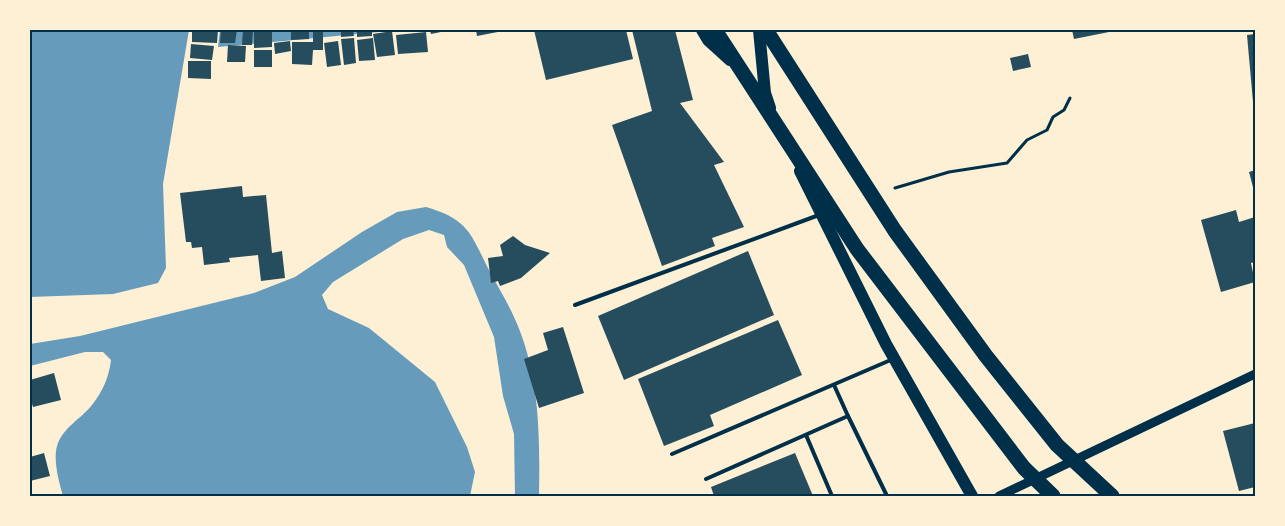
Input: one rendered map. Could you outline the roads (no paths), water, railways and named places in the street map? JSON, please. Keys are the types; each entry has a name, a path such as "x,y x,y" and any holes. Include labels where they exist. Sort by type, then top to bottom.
{"highway":[{"path":"715,30 858,249 1024,468 1053,496"},
{"path":"766,30 895,231 986,356 1058,445 1112,496"}],"main road":[{"path":"702,30 708,40 765,93"},
{"path":"759,30 765,93 775,119 821,214 895,358 972,496"}],"street":[{"path":"999,496 1255,374"}],"lane":[{"path":"575,305 821,214"},
{"path":"672,454 895,358"},
{"path":"834,385 886,496"},
{"path":"706,479 848,416"},
{"path":"806,435 832,496"}],"water":[{"path":"30,30 189,30 163,184 166,268 158,283 113,294 30,297"},
{"path":"220,30 400,30 218,47"},
{"path":"426,207 452,218 468,231 509,306 523,338 534,382 537,405 539,496 515,496 514,434 503,396 494,337 464,265 447,247 444,235 429,230 403,239 333,282 322,295 328,309 369,328 435,382 467,447 475,472 470,496 63,496 56,465 57,446 63,434 88,410 99,394 105,384 111,360 103,352 85,352 30,366 30,344 80,336 254,293 295,277 362,232 397,212"}]}
